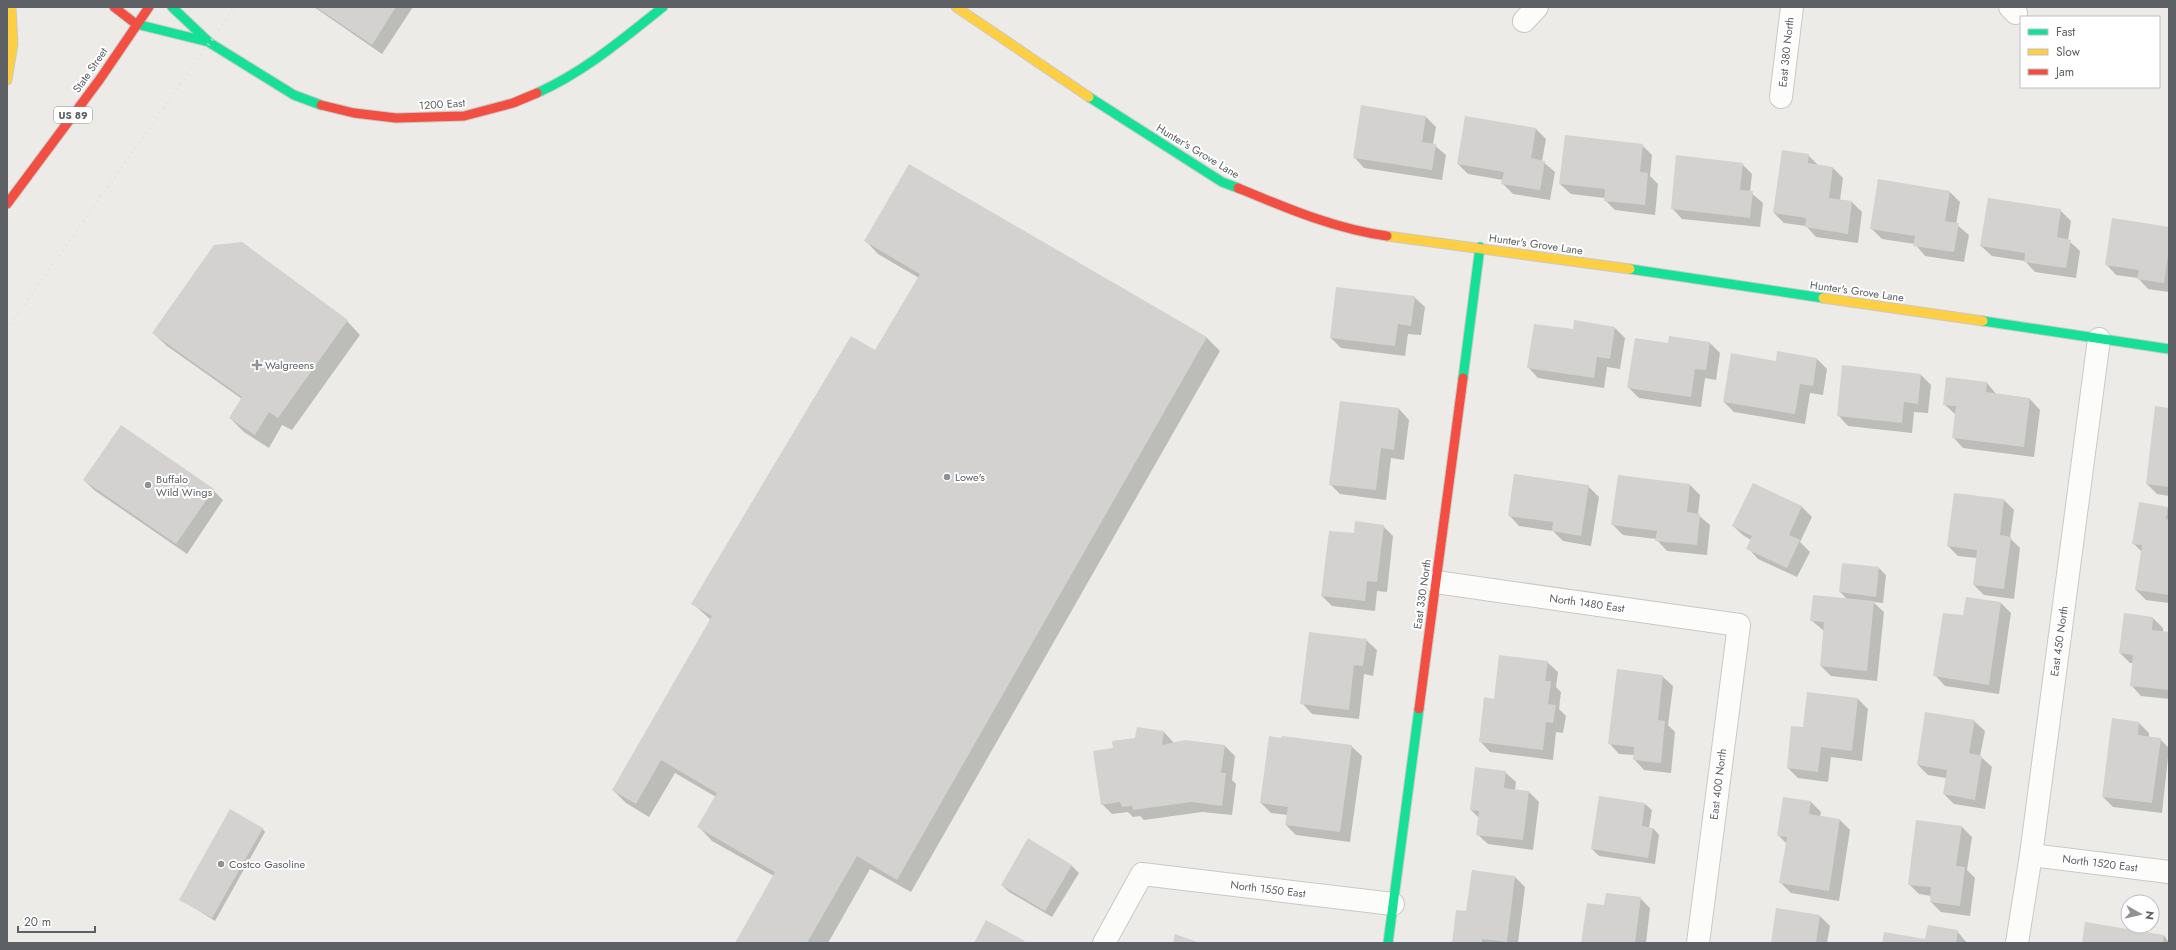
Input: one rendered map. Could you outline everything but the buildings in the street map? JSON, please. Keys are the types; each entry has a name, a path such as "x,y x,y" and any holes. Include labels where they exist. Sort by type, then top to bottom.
{"street":[{"path":"7,80 14,28 11,7"},
{"path":"114,7 136,24"},
{"name":"State Street","path":"7,204 100,79 149,7"},
{"name":"1200 East","path":"172,7 210,43 294,95 321,106 354,113 396,118 464,116 513,103 557,84 609,51 663,7"},
{"name":"Hunter's Grove Lane","path":"956,7 1099,104 1222,182 1278,205 1358,232 1480,247 2169,349"},
{"name":"East 380 North","path":"1781,97 1792,7"},
{"name":"1200 East","path":"136,24 210,43"},
{"name":"East 330 North","path":"1388,943 1480,247"},
{"name":"East 450 North","path":"2017,943 2031,854 2099,339"},
{"name":"North 1480 East","path":"1436,582 1739,625"},
{"name":"East 400 North","path":"1698,943 1739,625"},
{"name":"North 1520 East","path":"2031,854 2169,872"},
{"name":"North 1550 East","path":"1104,943 1142,874 1393,904"}],"railway":[{"path":"7,329 235,7"}],"traffic: fast":[{"path":"172,7 210,43 294,95 321,105"},
{"path":"537,93 554,85 587,65 618,43 663,7"},
{"path":"136,24 209,42"},
{"path":"1089,97 1222,182 1238,188"},
{"path":"1463,378 1480,247"},
{"path":"1630,269 1823,298"},
{"path":"1983,321 2169,349"},
{"path":"1388,943 1419,709"}],"traffic: slow":[{"path":"7,80 13,44 11,7"},
{"path":"956,7 1089,97"},
{"path":"1387,236 1630,269"},
{"path":"1823,298 1983,321"}],"traffic: jam":[{"path":"114,7 136,24"},
{"path":"7,204 100,79 149,7"},
{"path":"321,105 354,113 396,118 464,116 513,103 537,93"},
{"path":"1238,188 1311,217 1368,233 1387,236"},
{"path":"1419,709 1463,378"}],"place":[{"name":"Walgreens","path":"257,365"},
{"name":"Lowe's","path":"947,477"},
{"name":"Buffalo Wild Wings","path":"148,485"},
{"name":"Costco Gasoline","path":"221,864"}]}
